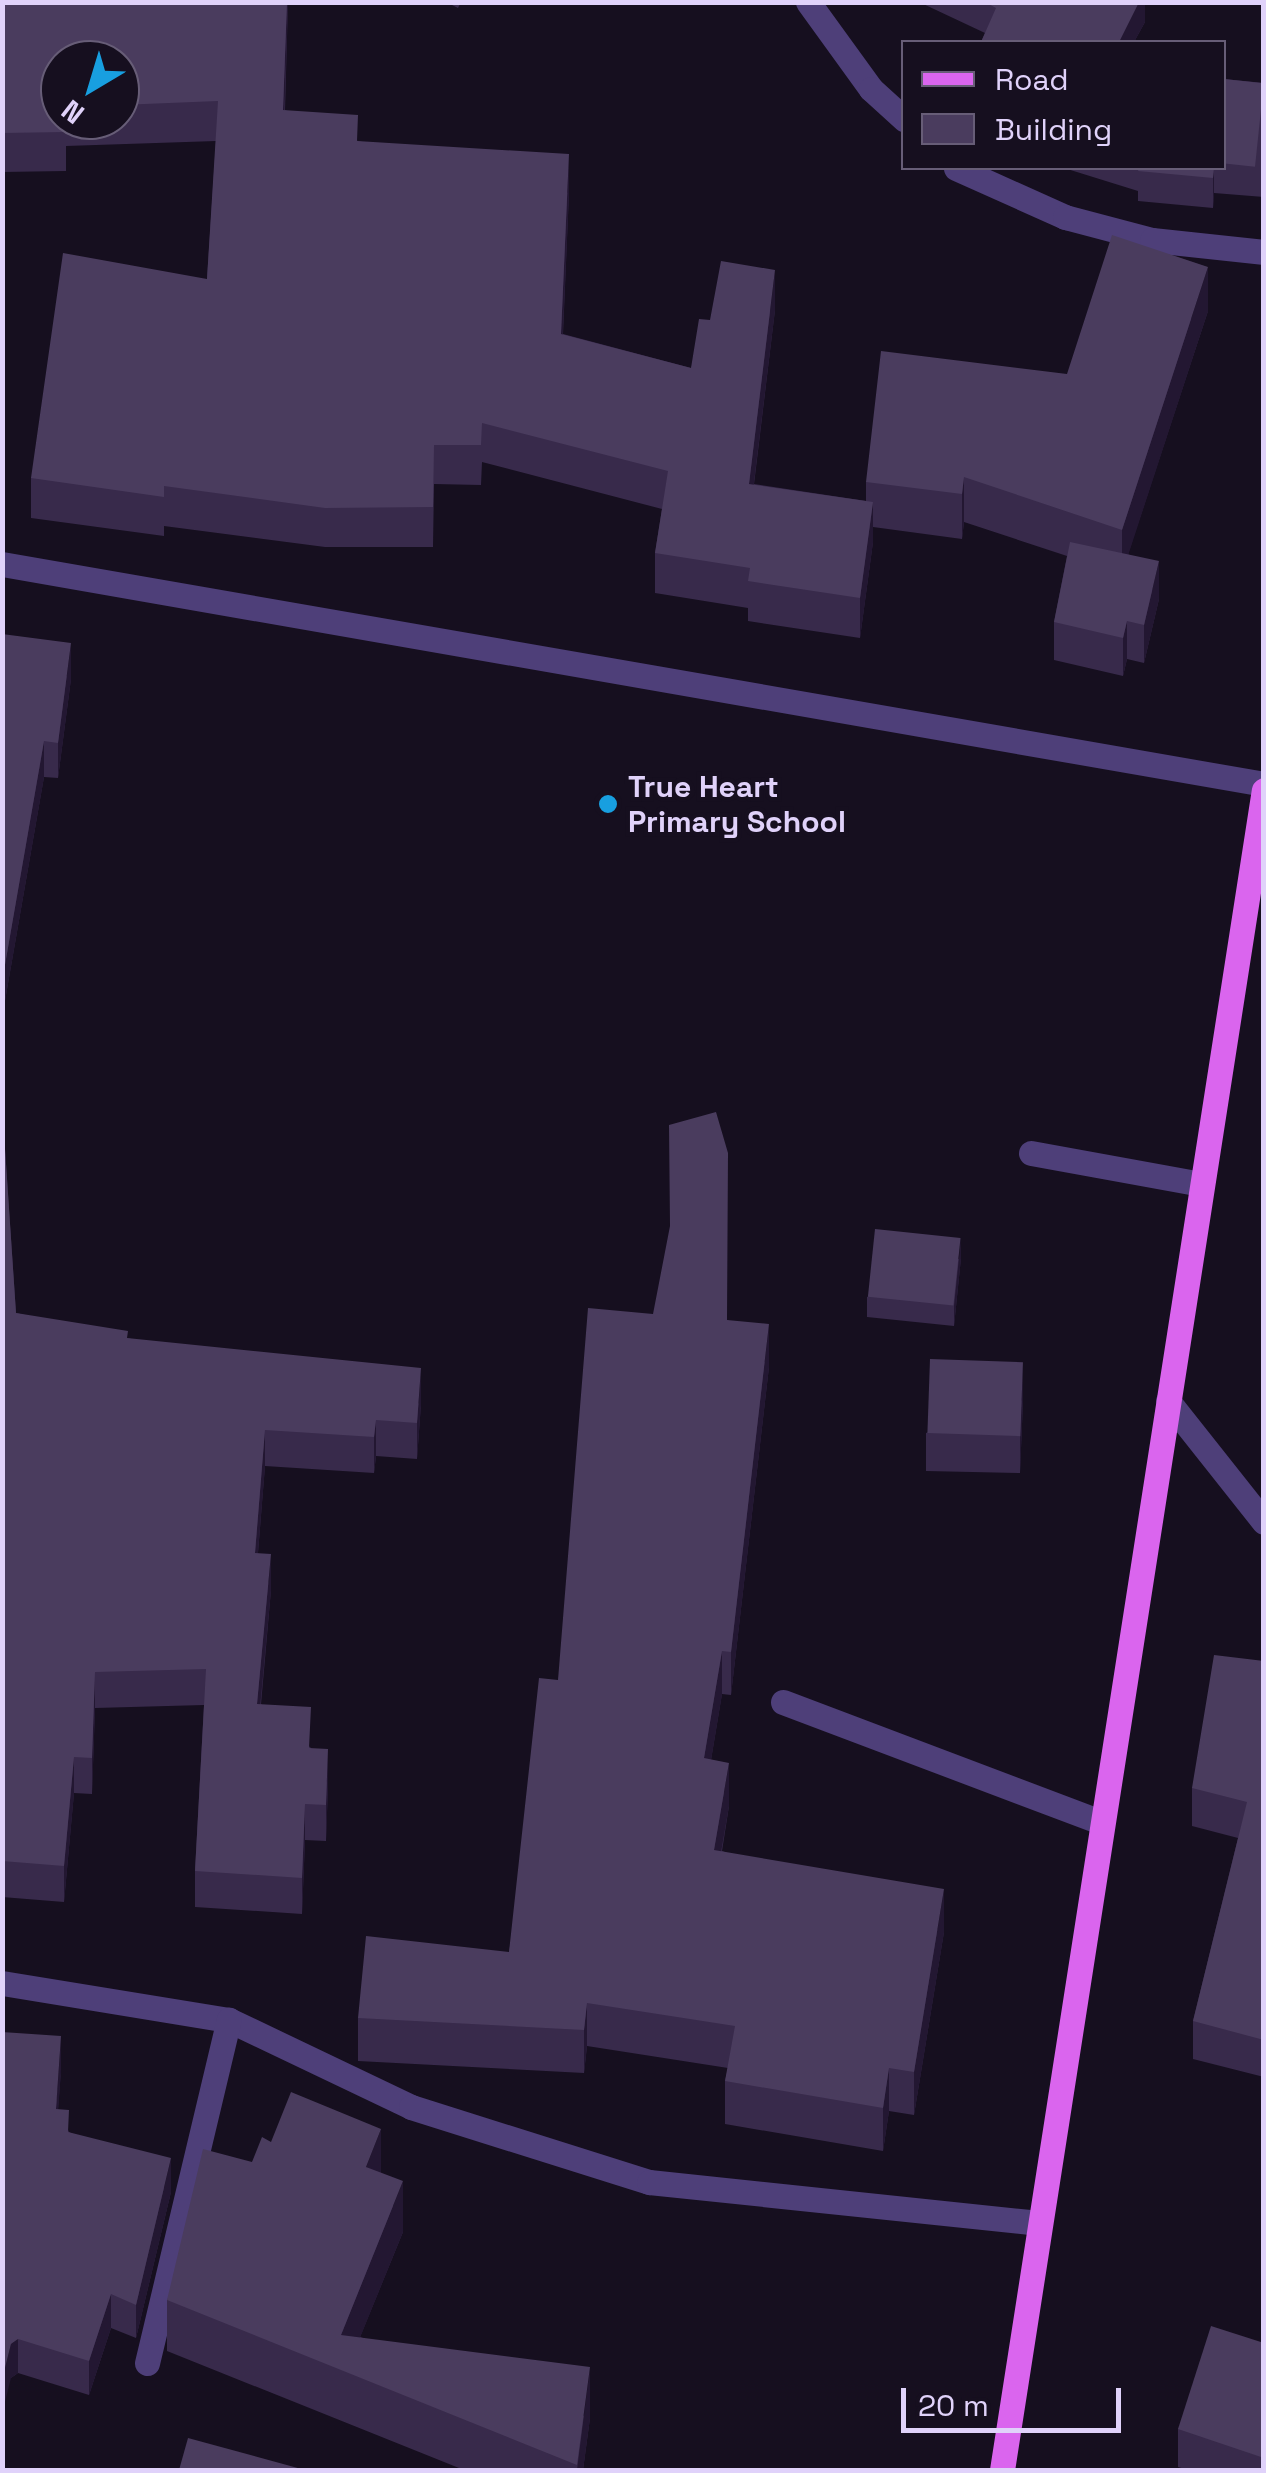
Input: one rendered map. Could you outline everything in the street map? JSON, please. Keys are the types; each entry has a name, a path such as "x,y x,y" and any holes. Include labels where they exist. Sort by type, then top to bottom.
{"main road":[{"path":"1002,2470 1037,2223 1264,787"}],"street":[{"path":"808,2 871,89 901,116"},
{"path":"961,170 1065,216 1152,240 1264,252"},
{"path":"2,564 1264,787"},
{"path":"1031,1152 1201,1184"},
{"path":"1168,1401 1264,1522"},
{"path":"783,1702 1101,1822"},
{"path":"2,1983 229,2020 411,2106 650,2182 1037,2223"},
{"path":"147,2363 229,2020"}],"building":[{"path":"2,2 287,2 283,110 358,115 357,141 569,154 561,334 691,368 699,319 710,320 721,261 775,270 749,484 873,502 860,598 748,581 750,568 655,553 668,471 482,423 481,445 434,445 433,507 325,508 164,486 164,497 31,478 63,253 207,279 218,101 140,104 140,40 40,40 40,132 2,133"},
{"path":"985,2 1139,2 1120,40 982,40 996,8"},
{"path":"1226,79 1264,83 1255,167 1226,164"},
{"path":"1138,170 1214,170 1213,178"},
{"path":"1112,235 1208,267 1122,530 964,477 962,494 866,482 881,351 1067,374"},
{"path":"1070,542 1159,561 1144,625 1127,621 1123,638 1054,622"},
{"path":"2,634 71,643 58,743 44,741 2,982"},
{"path":"2,1104 16,1313 128,1331 127,1338 421,1368 417,1423 376,1420 374,1437 265,1430 255,1553 271,1554 257,1704 311,1707 309,1748 328,1749 326,1805 305,1804 302,1878 195,1871 206,1669 95,1672 92,1758 74,1757 64,1866 2,1861"},
{"path":"716,1112 728,1153 727,1320 769,1324 731,1652 722,1651 704,1758 729,1763 714,1850 944,1889 914,2072 889,2068 883,2108 725,2081 735,2026 587,2003 584,2030 358,2018 366,1936 509,1952 539,1678 558,1680 588,1308 653,1314 670,1226 669,1125"},
{"path":"875,1229 961,1238 953,1306 868,1297"},
{"path":"930,1359 1023,1362 1020,1436 927,1433"},
{"path":"1214,1655 1264,1661 1264,2040 1193,2021 1247,1802 1192,1788"},
{"path":"2,2032 61,2036 56,2109 69,2110 68,2132 171,2158 136,2305 111,2294 89,2361 18,2339 11,2344 2,2380"},
{"path":"291,2092 381,2129 366,2167 403,2181 341,2335 590,2367 577,2465 167,2300 203,2149 252,2162 262,2137 271,2142"},
{"path":"1211,2326 1264,2343 1264,2458 1178,2429"},
{"path":"188,2438 305,2470 179,2470"}],"place":[{"name":"True Heart Primary School","path":"608,804"}]}
